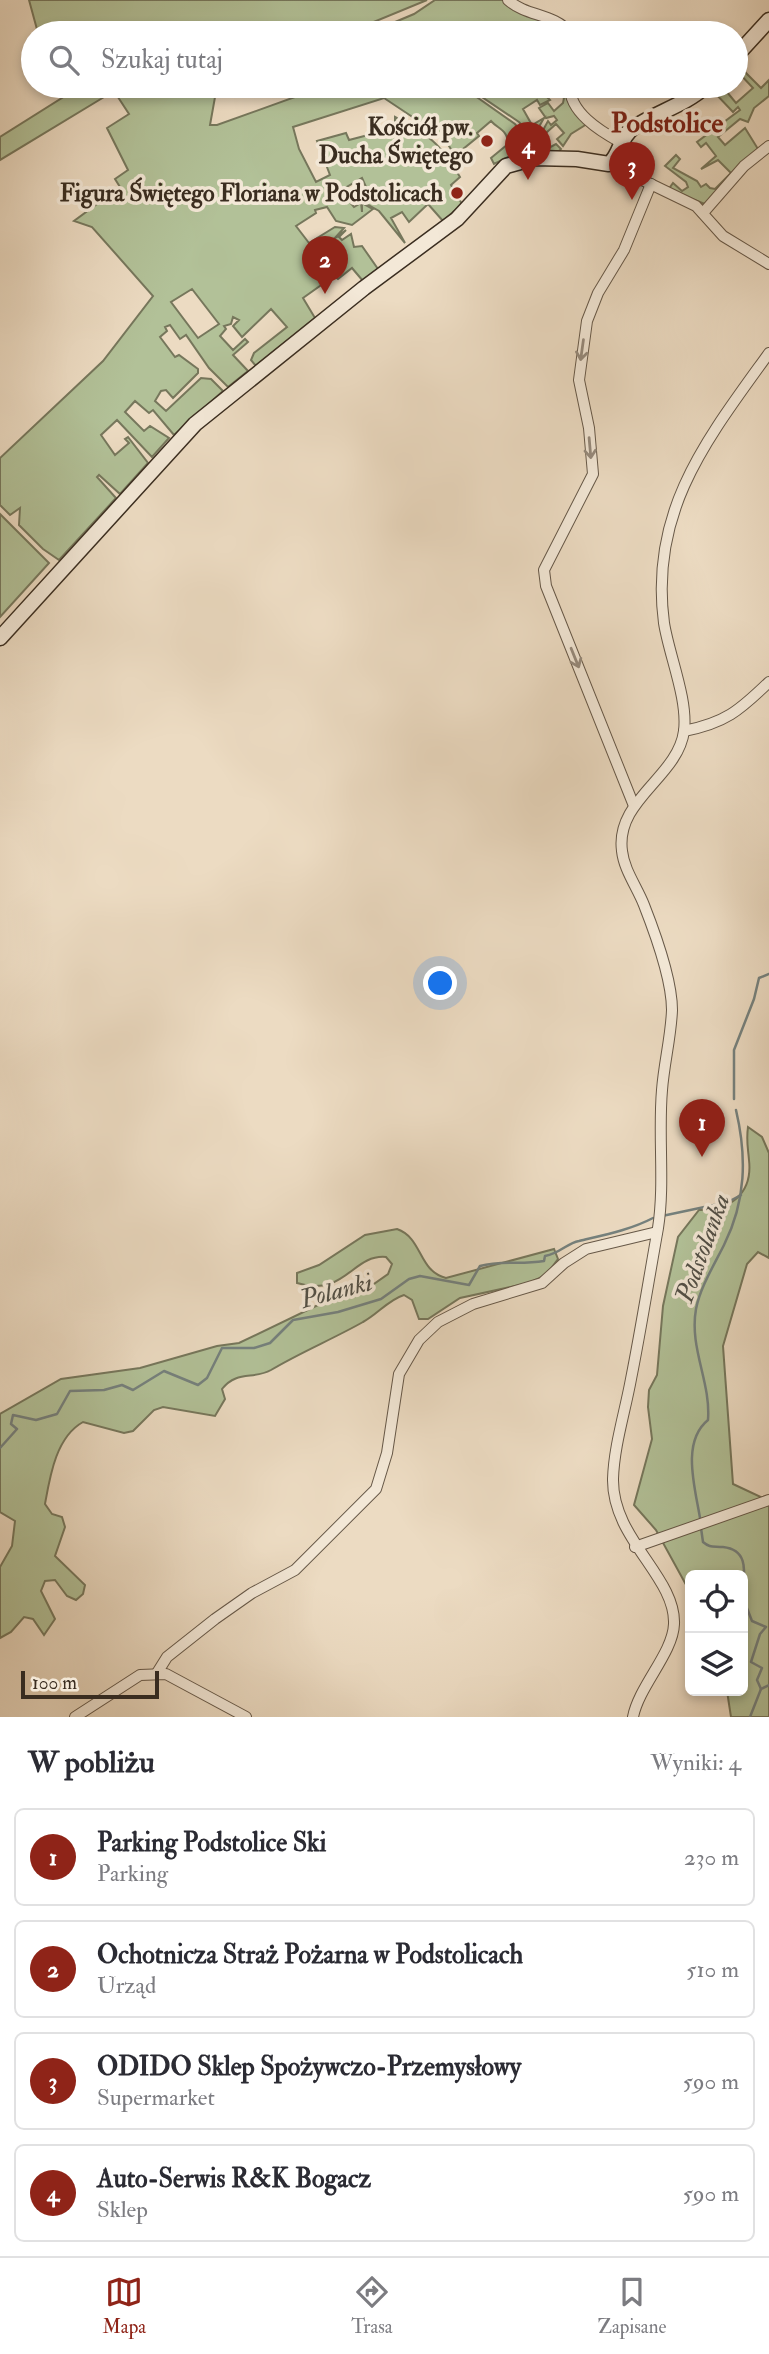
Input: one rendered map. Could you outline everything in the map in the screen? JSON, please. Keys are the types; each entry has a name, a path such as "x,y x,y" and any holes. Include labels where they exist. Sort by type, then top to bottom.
{"street":[{"path":"508,0 522,11 558,21"},
{"path":"748,43 769,20"},
{"path":"571,98 587,118 621,142"},
{"path":"0,638 195,424 364,288 457,219 506,166 535,158 577,159 607,165 614,160 621,142 632,129 690,98"},
{"path":"704,213 744,166 769,146"},
{"path":"614,160 634,176 704,213 723,236 769,264"},
{"path":"634,806 547,586 544,570 593,474 589,428 579,380 587,321 598,293 624,250 651,184"},
{"path":"634,1717 648,1679 674,1628 672,1606 622,1526 613,1481 657,1232 662,1167 662,1091 672,1007 644,906 621,849 623,828 634,806 677,750 684,731 664,624 661,578 665,539 675,502 696,463 769,353"},
{"path":"684,731 713,725 738,712 769,682"},
{"path":"157,1673 167,1657 215,1619 252,1593 295,1570 376,1489 387,1453 399,1374 419,1340 438,1322 473,1304 542,1283 586,1249 657,1232"},
{"path":"635,1546 769,1500"},
{"path":"75,1717 140,1675 157,1673 166,1674 246,1717"}],"green space":[{"path":"29,0 427,0 376,21 35,21"},
{"path":"435,0 504,0 548,21 397,21"},
{"path":"748,75 761,88 769,80 769,96 754,108 748,122 740,119 718,137 725,145 745,128 758,149 705,204 668,190 673,183 682,191 688,187 686,182 665,166 676,155 680,159 673,168 697,181 701,187 706,184 715,189 731,173 718,160 701,169 716,156 706,143 701,147 697,142 740,110 738,107 733,112 720,98 732,98 736,103 742,98 748,98 748,92 753,88 748,83"},
{"path":"62,98 102,98 0,160 0,137"},
{"path":"119,98 215,98 210,125 217,125 292,98 384,98 293,127 299,149 316,182 330,175 317,141 346,133 349,140 395,128 395,117 425,135 446,156 460,177 451,185 462,204 443,221 428,204 409,222 402,212 391,218 405,243 379,211 365,203 371,198 362,178 340,191 354,207 361,203 362,212 362,203 373,209 352,225 336,221 327,207 315,210 316,213 296,226 309,243 335,227 344,228 334,239 346,230 339,237 342,240 351,234 354,247 362,246 378,269 363,281 352,268 338,279 334,276 303,298 315,318 256,366 251,360 254,353 287,327 271,309 242,337 233,326 239,320 233,317 231,324 224,326 226,329 220,336 233,350 245,339 248,342 233,355 248,371 228,387 209,368 186,335 180,339 170,325 165,327 167,331 160,337 175,357 179,355 198,369 198,373 173,398 166,390 161,391 155,401 166,411 201,378 211,379 223,391 174,435 153,410 149,413 135,401 125,412 144,431 150,426 169,438 152,457 117,420 101,435 115,455 129,443 125,439 128,437 148,463 120,494 99,475 97,477 116,498 59,560 43,549 19,525 20,508 10,515 0,505 0,458 103,361 153,296 92,227 74,221 120,187 115,179 128,170 107,128 129,114","holes":["192,289 219,324 198,338 171,302"]},
{"path":"384,98 478,98 515,124 529,141 532,153 524,149 494,164 491,158 508,144 508,139 491,121 477,133 479,136 457,154 462,160 459,162 444,138"},
{"path":"483,98 550,100 540,105 537,100 523,109 532,125 544,118 533,137 519,122"},
{"path":"564,98 573,98 587,124 571,134 563,146 557,139 564,133 556,124 537,141 548,121 551,125 557,120 554,116 546,118 539,108 548,103 554,111 563,103"},
{"path":"537,141 545,150 556,144 561,149 557,153 541,153"},
{"path":"0,514 49,563 0,617"},
{"path":"748,1127 762,1137 769,1153 769,1258 758,1252 747,1264 723,1346 733,1484 763,1498 769,1507 769,1717 731,1717 728,1696 748,1696 748,1570 685,1570 685,1583 656,1530 634,1505 652,1439 649,1390 657,1375 663,1306 678,1237 699,1210 720,1207 737,1198 743,1191 749,1172"},
{"path":"397,1229 412,1239 430,1269 446,1278 554,1249 558,1259 546,1275 529,1283 460,1298 428,1319 419,1319 412,1300 404,1295 398,1297 363,1322 271,1370 233,1379 222,1389 225,1399 215,1416 163,1407 154,1410 133,1431 124,1433 83,1422 66,1437 60,1447 45,1504 52,1514 62,1517 65,1527 55,1556 85,1585 83,1594 76,1600 67,1596 55,1580 45,1581 41,1591 55,1619 44,1635 33,1619 24,1617 11,1632 0,1638 0,1567 12,1546 15,1521 0,1512 0,1414 61,1379 140,1368 217,1346 239,1343 318,1305 361,1293 388,1274 392,1264 386,1257 364,1262 337,1281 326,1285 297,1283 297,1273 319,1265 365,1235"}],"waterway":[{"name":"Podstolanka","path":"734,1099 734,1050 754,999 759,978 769,974"},
{"name":"Podstolanka","path":"700,1518 693,1479 692,1453 700,1429 708,1420 708,1406 695,1337 696,1309 737,1212 743,1162 736,1110"},
{"name":"Polanki","path":"662,1216 728,1202 741,1195"},
{"name":"Polanki","path":"0,1448 17,1429 11,1424 13,1415 36,1420 57,1414 70,1391 104,1390 122,1385 133,1390 164,1371 198,1385 207,1378 222,1348 254,1348 270,1343 293,1320 338,1312 381,1299 409,1279 420,1276 469,1285 480,1266 544,1261 545,1256 575,1242 626,1229 653,1218"},
{"name":"Podstolanka","path":"701,1528 705,1544 732,1549 741,1558 744,1570"},
{"name":"Podstolanka","path":"748,1611 752,1621 766,1627 760,1634 751,1662 762,1668 757,1680 761,1689"},
{"name":"Podstolanka","path":"761,1689 769,1685"},
{"path":"750,1717 761,1689"}],"place":[{"name":"Kościół pw. Ducha Świętego","path":"487,141"},
{"name":"Auto-Serwis R&K Bogacz","path":"528,180"},
{"name":"Figura Świętego Floriana w Podstolicach","path":"457,193"},
{"name":"ODIDO Sklep Spożywczo-Przemysłowy","path":"632,200"},
{"name":"Ochotnicza Straż Pożarna w Podstolicach","path":"325,294"},
{"name":"Parking Podstolice Ski","path":"702,1157"}],"district":[{"name":"Podstolice","path":"667,122"}]}
